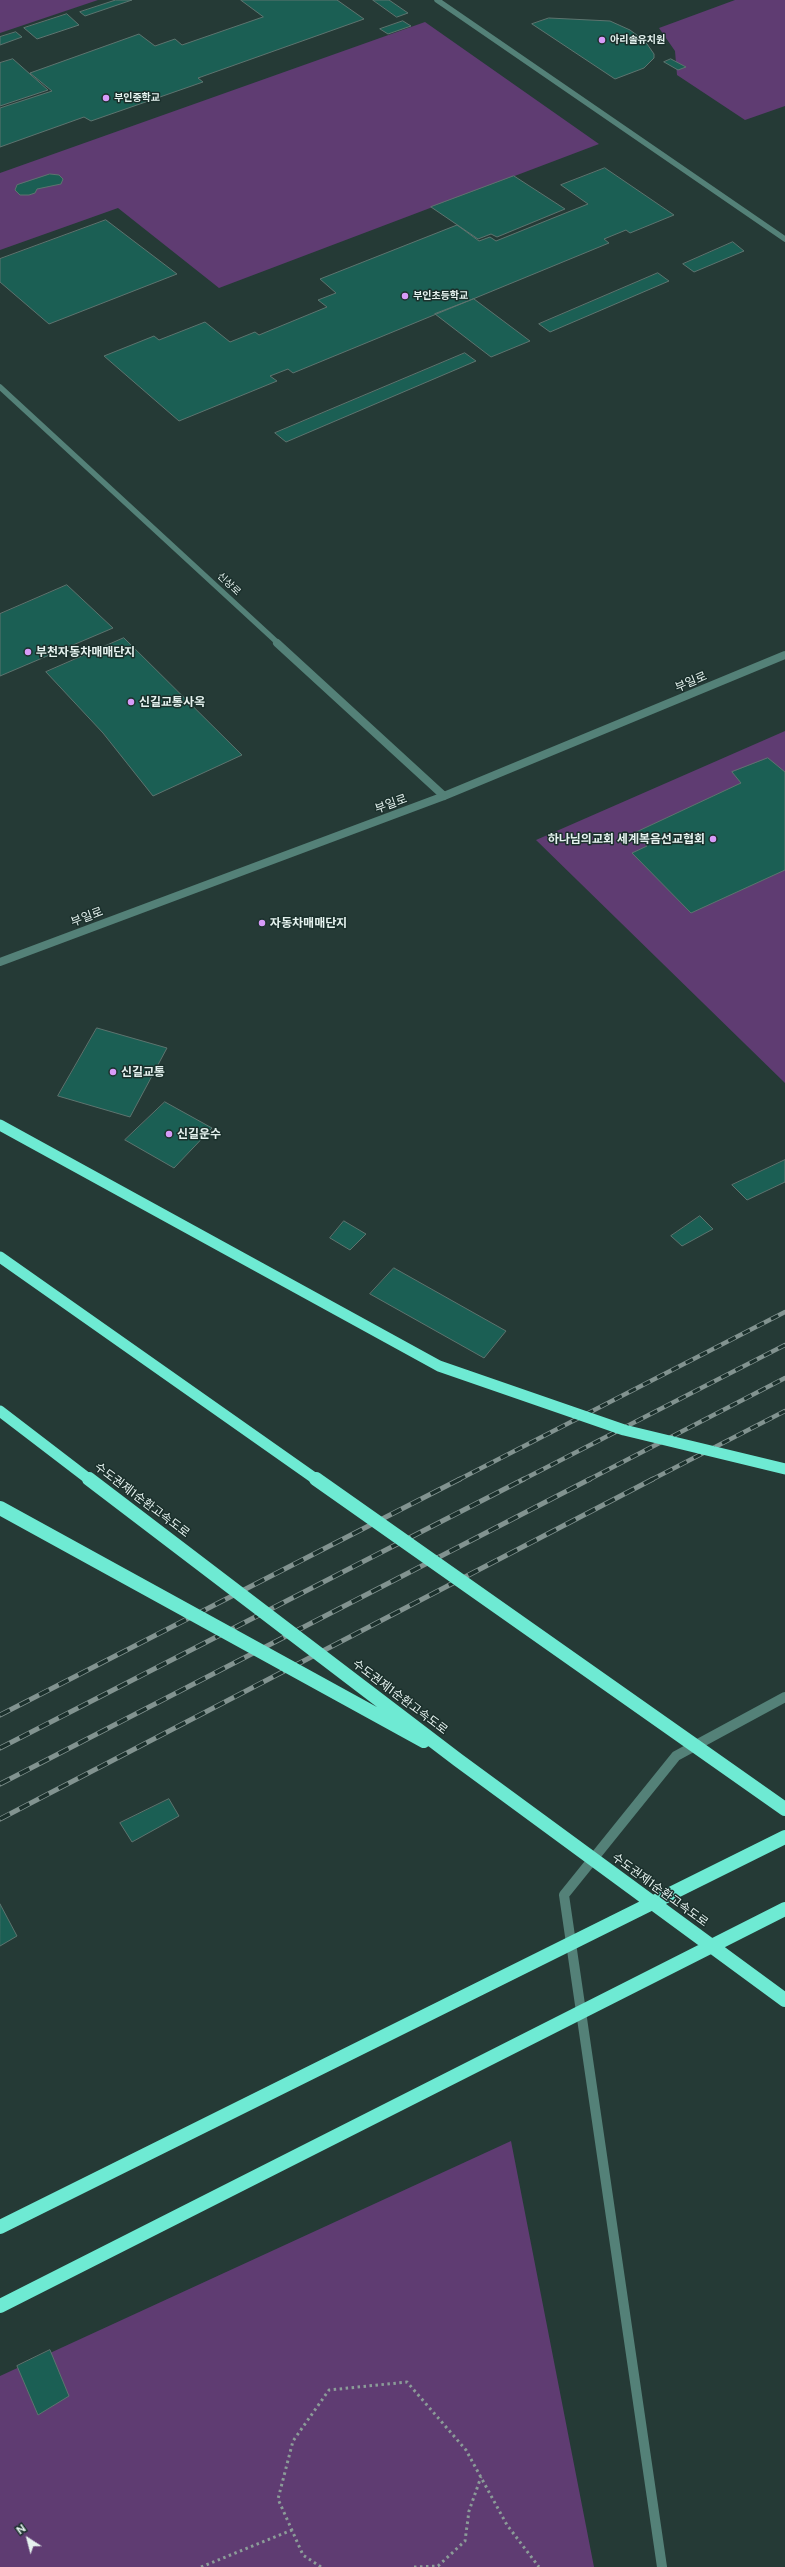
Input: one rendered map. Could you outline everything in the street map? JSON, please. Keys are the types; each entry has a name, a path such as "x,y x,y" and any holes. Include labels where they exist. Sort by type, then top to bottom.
{"highway":[{"path":"0,1125 438,1366 624,1430 785,1469"},
{"path":"0,1257 785,1809"},
{"name":"수도권제1순환고속도로","path":"0,1411 458,1760 785,2000"},
{"path":"0,1508 458,1760"},
{"path":"0,2227 785,1837"},
{"path":"0,2306 785,1909"}],"street":[{"path":"438,0 785,240"},
{"name":"신상로","path":"0,387 444,796"},
{"name":"부일로","path":"0,962 444,796 785,655"},
{"path":"662,2567 564,1895 676,1756 785,1698"}],"path":[{"path":"321,2567 303,2555 278,2499 293,2441 328,2390 407,2382 466,2450 507,2525 539,2567"},
{"path":"414,2567 438,2566 465,2541 469,2511 481,2477"},
{"path":"201,2567 292,2530"}],"shaded area":[{"path":"0,0 98,0 0,33"},
{"path":"735,0 785,0 785,106 745,120 677,75 675,51 659,28"},
{"path":"425,22 599,144 219,288 118,208 0,250 0,173"},
{"path":"785,731 785,1083 536,840"},
{"path":"511,2141 594,2567 0,2567 0,2376"}],"building":[{"path":"116,0 132,0 85,16 80,12"},
{"name":"부인중학교","path":"241,0 337,0 364,19 198,78 203,82 91,121 84,117 0,147 0,108 52,91 30,73 139,34 155,46 175,39 182,45 263,17"},
{"path":"373,0 389,0 408,13 397,17"},
{"path":"67,14 79,25 37,39 24,28"},
{"path":"549,18 610,21 630,30 645,41 654,54 654,58 644,68 615,79 532,24"},
{"path":"403,21 411,26 388,34 380,29"},
{"path":"16,32 22,37 0,45 0,37"},
{"path":"13,59 48,90 0,106 0,63"},
{"path":"671,59 686,67 678,70 664,62"},
{"name":"부인초등학교","path":"605,168 674,215 630,233 626,230 604,239 609,243 293,373 288,369 270,376 277,381 179,421 104,356 154,336 159,340 205,322 230,342 255,332 259,335 327,307 318,300 336,293 320,279 457,225 479,241 490,237 496,241 588,204 561,185"},
{"path":"50,174 59,175 63,179 61,184 37,189 35,193 29,195 20,195 15,190 17,185"},
{"path":"514,176 565,209 497,237 491,234 478,239 431,207"},
{"path":"106,220 177,274 49,324 0,282 0,259"},
{"path":"733,242 744,251 694,272 683,264"},
{"path":"658,273 669,281 550,332 539,324"},
{"path":"474,299 530,341 491,357 435,314"},
{"path":"465,353 476,361 286,442 275,433"},
{"name":"부천자동차매매단지","path":"67,585 113,628 0,676 0,614"},
{"name":"신길교통사옥","path":"124,638 242,755 153,796 103,733 46,672"},
{"name":"하나님의교회 세계복음선교협회","path":"768,758 785,772 785,870 691,913 632,853 647,846 634,833 741,783 732,772"},
{"name":"신길교통","path":"97,1028 167,1048 130,1117 58,1096"},
{"name":"신길운수","path":"165,1102 212,1128 174,1168 125,1140"},
{"path":"785,1160 785,1182 747,1200 732,1185"},
{"path":"700,1216 713,1229 682,1246 671,1236"},
{"path":"344,1221 366,1234 350,1250 330,1238"},
{"path":"394,1268 506,1331 484,1358 370,1294"},
{"path":"169,1799 179,1816 132,1842 120,1823"},
{"path":"0,1904 17,1936 0,1946"},
{"path":"50,2350 69,2396 38,2415 17,2366"}],"railway":[{"path":"458,1480 785,1312"},
{"path":"522,1480 785,1345"},
{"path":"588,1480 785,1378"},
{"path":"651,1480 785,1411"},
{"path":"0,1715 460,1479"},
{"path":"0,1748 524,1479"},
{"path":"0,1784 590,1479"},
{"path":"0,1819 653,1479"}],"place":[{"name":"아리솔유치원","path":"602,40"},
{"name":"부인중학교","path":"106,98"},
{"name":"부인초등학교","path":"405,296"},
{"name":"부천자동차매매단지","path":"28,652"},
{"name":"신길교통사옥","path":"131,702"},
{"name":"하나님의교회 세계복음선교협회","path":"713,839"},
{"name":"자동차매매단지","path":"262,923"},
{"name":"신길교통","path":"113,1072"},
{"name":"신길운수","path":"169,1134"}]}
